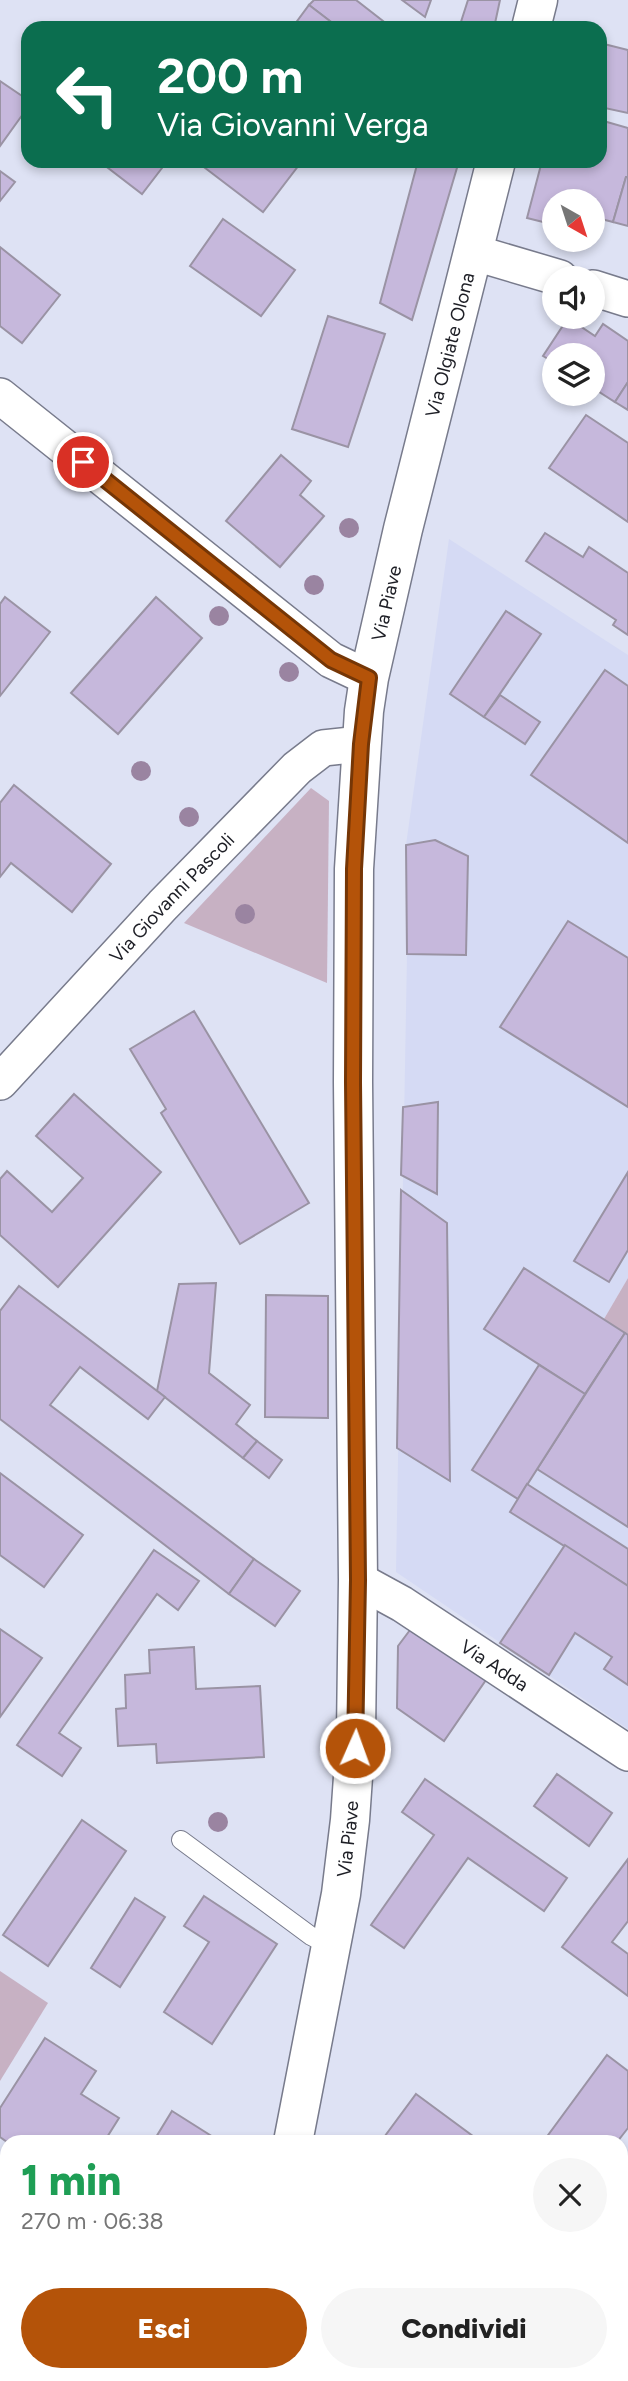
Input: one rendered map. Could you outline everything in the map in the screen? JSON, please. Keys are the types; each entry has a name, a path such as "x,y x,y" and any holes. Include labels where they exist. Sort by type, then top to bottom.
{"street":[{"path":"533,21 538,0"},
{"name":"Via Olgiate Olona","path":"403,529 494,168"},
{"path":"472,252 542,273"},
{"path":"605,292 628,299"},
{"path":"0,396 331,660 369,678"},
{"name":"Via Piave","path":"294,2135 332,1947 347,1854 353,1782 358,1580 353,1082 354,869 361,744 369,678 403,529"},
{"name":"Via Giovanni Pascoli","path":"0,1082 163,905 297,768 323,748 361,744"},
{"name":"Via Adda","path":"358,1580 402,1604 628,1753"}],"lane":[{"path":"181,1840 311,1936 332,1947"}],"shaded area":[{"path":"449,539 628,655 628,1278 604,1319 628,1335 628,1729 396,1572 407,954 406,845"},
{"path":"311,788 329,801 327,983 184,923"},
{"path":"628,1278 628,1335 604,1319"},
{"path":"0,1971 48,2003 0,2081"}],"building":[{"path":"314,0 356,0 383,21 330,21 309,5"},
{"path":"402,0 431,0 425,17"},
{"path":"468,0 500,0 496,21 461,21"},
{"path":"309,5 330,21 297,21"},
{"path":"607,45 628,50 628,113 607,108"},
{"path":"0,81 21,95 21,117 0,146"},
{"path":"607,122 628,128 628,177 613,222 606,220 606,189 542,189 542,222 527,218 540,168 607,168"},
{"path":"108,168 162,168 142,194"},
{"path":"205,168 297,168 263,212"},
{"path":"416,168 457,168 412,320 380,303"},
{"path":"0,171 15,182 0,201"},
{"path":"628,177 628,226 613,222"},
{"path":"223,219 295,270 261,316 190,266"},
{"path":"0,247 60,295 22,343 0,326"},
{"path":"328,316 385,334 348,447 292,429"},
{"path":"605,325 628,341 628,382 615,402 605,396 605,343 552,343 561,329 584,329 595,336 600,329 605,329"},
{"path":"628,382 628,410 615,402"},
{"path":"586,415 628,443 628,522 549,468"},
{"path":"281,455 311,481 300,495 324,516 280,567 226,521"},
{"path":"545,533 583,557 589,547 628,573 628,635 613,625 616,620 526,561"},
{"path":"5,597 50,632 0,696 0,604"},
{"path":"156,597 202,638 118,734 71,693"},
{"path":"506,611 541,634 484,717 450,694"},
{"path":"605,670 628,686 628,843 531,775"},
{"path":"500,695 540,722 525,744 484,717"},
{"path":"14,785 111,864 72,912 11,863 0,877 0,803"},
{"path":"435,840 468,856 466,955 407,954 406,845"},
{"path":"568,921 628,958 628,1107 500,1027"},
{"path":"194,1011 309,1203 240,1244 161,1113 166,1109 130,1049"},
{"path":"74,1094 161,1172 58,1287 0,1235 0,1179 7,1171 52,1212 83,1178 36,1136"},
{"path":"438,1102 437,1194 401,1175 403,1107"},
{"path":"628,1172 628,1250 609,1282 574,1261"},
{"path":"401,1190 447,1223 450,1481 397,1448"},
{"path":"524,1268 625,1333 585,1394 484,1329"},
{"path":"216,1283 209,1373 250,1405 236,1424 257,1441 243,1458 157,1391 179,1284"},
{"path":"19,1286 165,1397 148,1419 80,1367 50,1405 254,1559 229,1594 0,1419 0,1311"},
{"path":"266,1295 328,1296 328,1418 265,1417"},
{"path":"625,1333 628,1335 628,1527 537,1469"},
{"path":"539,1365 585,1394 518,1499 472,1470"},
{"path":"257,1441 282,1460 269,1478 243,1458"},
{"path":"0,1473 83,1535 44,1587 0,1555"},
{"path":"527,1484 628,1549 628,1586 510,1512"},
{"path":"565,1545 628,1586 628,1685 604,1669 612,1657 575,1633 549,1675 500,1643"},
{"path":"154,1550 199,1581 178,1610 157,1594 59,1733 81,1748 62,1776 17,1745"},
{"path":"254,1559 300,1591 275,1626 229,1594"},
{"path":"413,1626 488,1677 444,1741 397,1708 398,1646"},
{"path":"0,1629 42,1658 0,1717"},
{"path":"194,1647 196,1689 260,1686 264,1757 157,1763 156,1744 118,1746 116,1709 126,1708 125,1675 150,1673 149,1650"},
{"path":"557,1774 612,1813 589,1846 534,1806"},
{"path":"425,1779 567,1878 544,1911 468,1858 404,1948 371,1925 434,1835 402,1812"},
{"path":"82,1820 126,1851 48,1966 3,1935"},
{"path":"628,1859 628,1921 612,1942 628,1954 628,1996 562,1947"},
{"path":"204,1896 277,1944 212,2044 164,2012 209,1942 184,1926"},
{"path":"135,1898 165,1917 120,1987 91,1968"},
{"path":"45,2038 96,2071 81,2094 119,2118 108,2135 0,2135 0,2108"},
{"path":"607,2055 628,2071 628,2128 622,2135 548,2135"},
{"path":"416,2094 472,2135 386,2135"},
{"path":"172,2111 210,2135 157,2135"}],"route":[{"path":"83,462 331,660 369,678 361,744 354,869 353,1082 358,1580 355,1748"}]}
